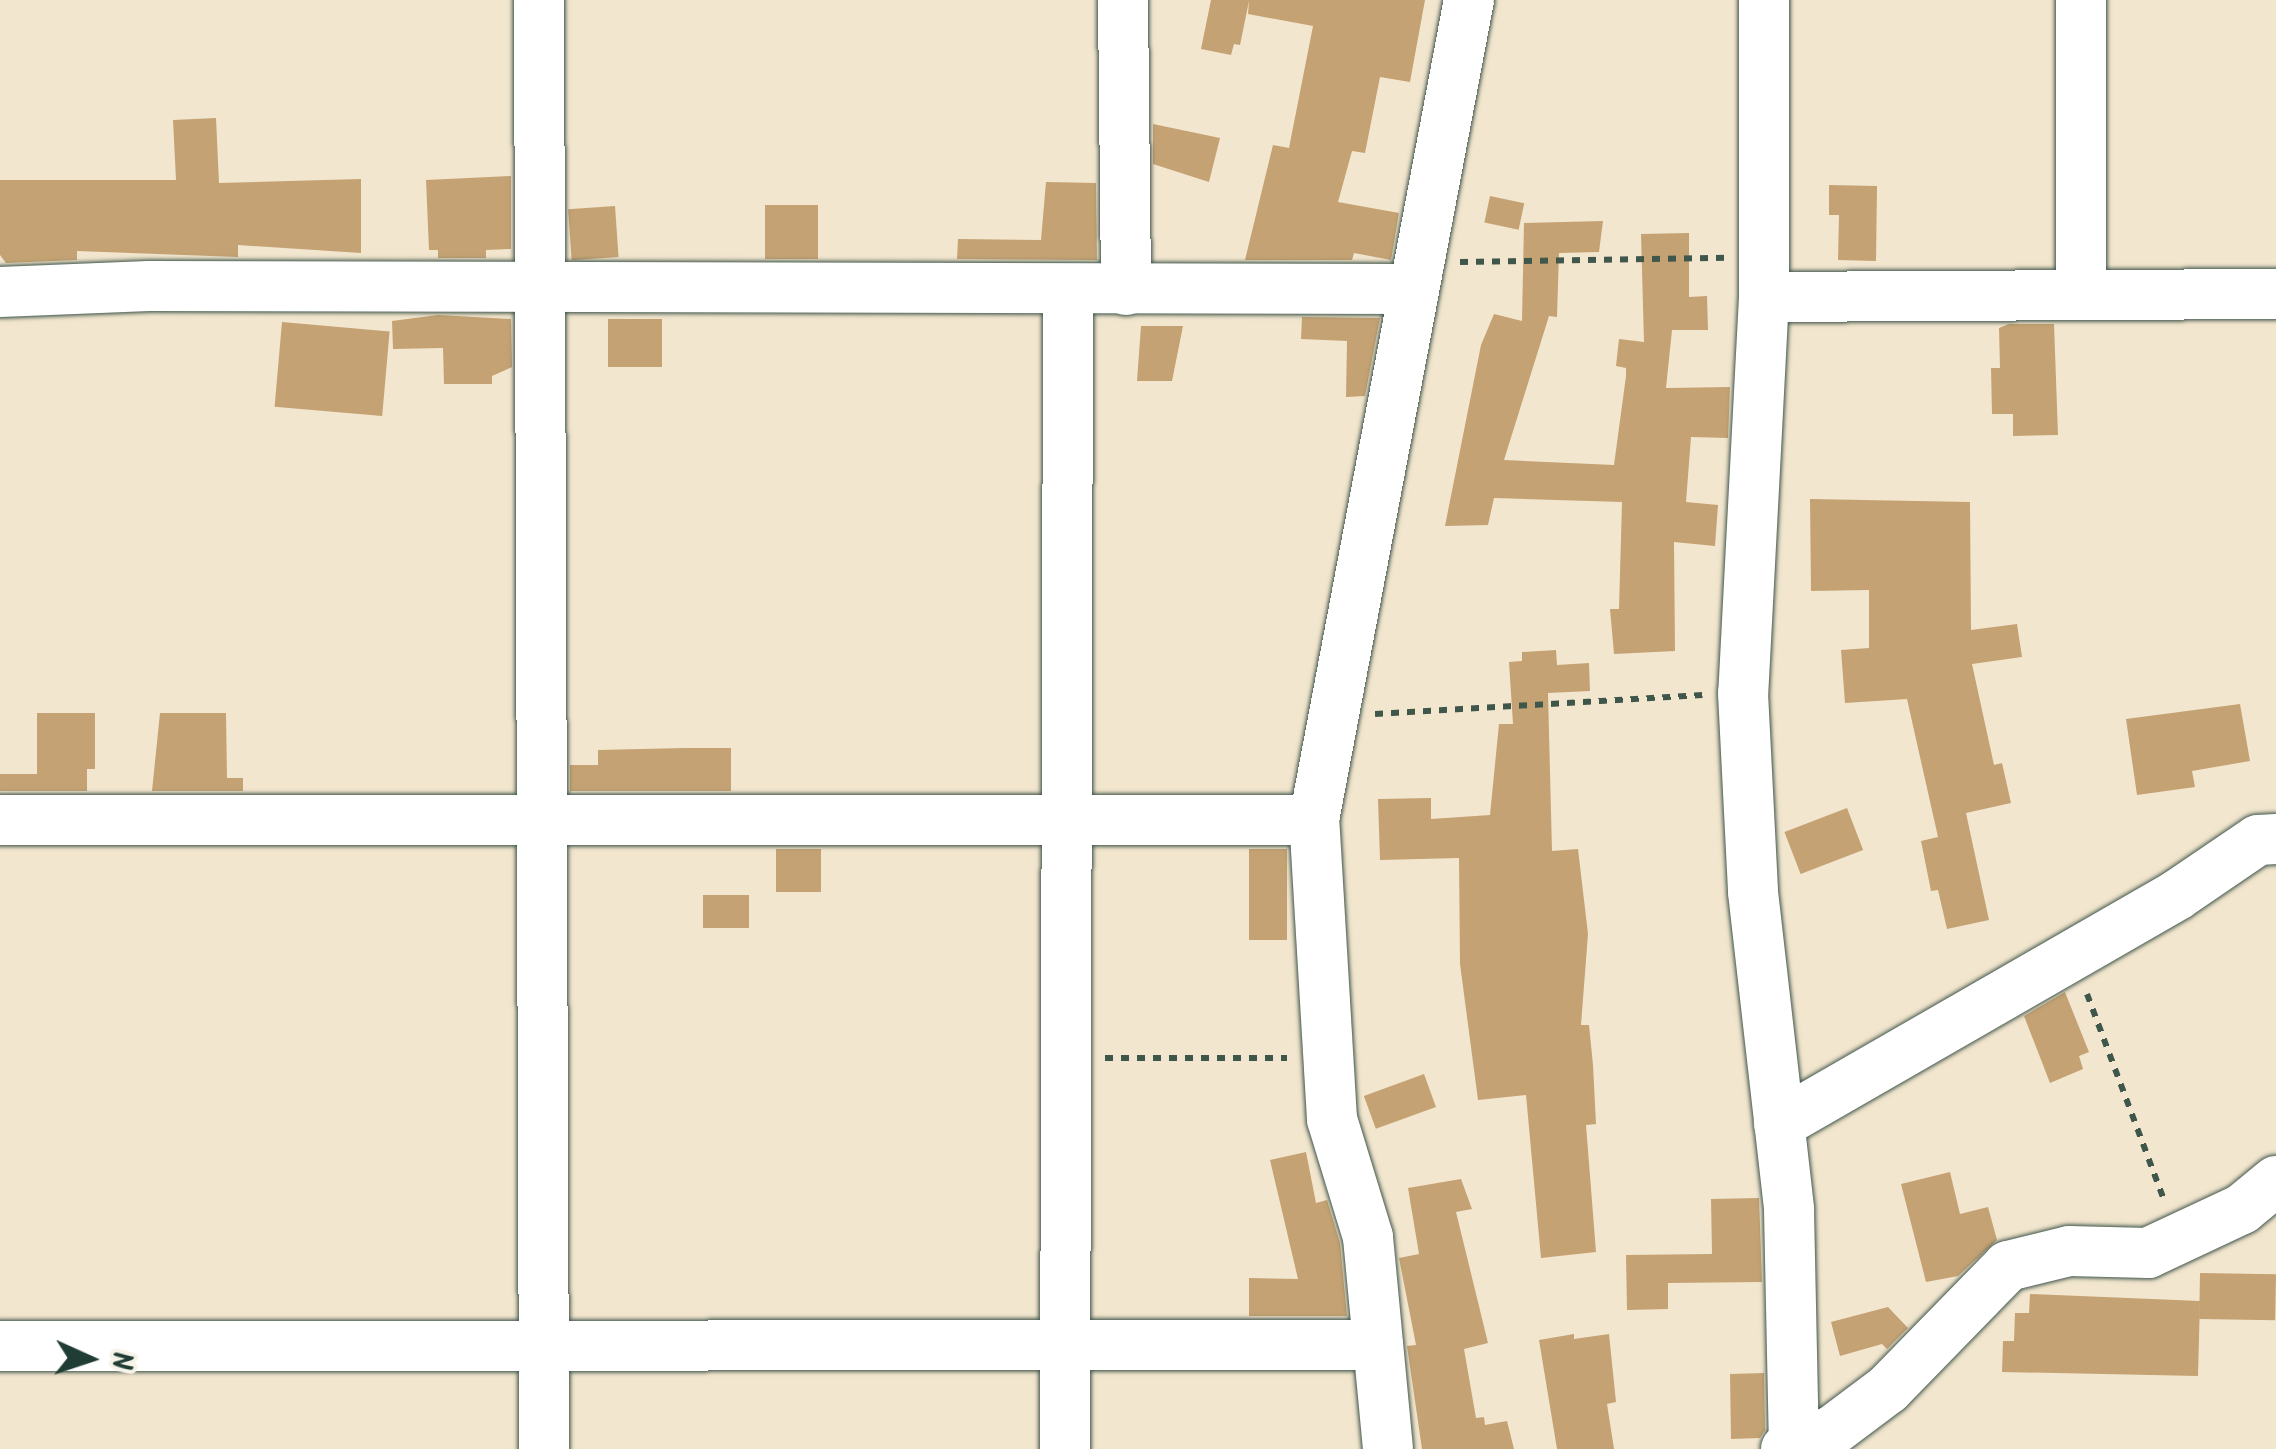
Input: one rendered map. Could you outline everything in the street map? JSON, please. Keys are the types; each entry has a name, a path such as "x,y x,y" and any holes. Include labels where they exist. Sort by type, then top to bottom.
{"street":[{"path":"539,0 544,1449"},
{"path":"1123,0 1126,290"},
{"path":"1388,1449 1368,1237 1332,1118 1314,820 1469,0"},
{"path":"1764,0 1764,279 1743,692 1754,892 1789,1210 1791,1448 1832,1432 1888,1389 2008,1266 2036,1254 2148,1253 2242,1209 2276,1181"},
{"path":"2081,0 2081,294"},
{"path":"0,292 541,288 1126,290 1416,274"},
{"path":"1764,279 2081,294 2276,294"},
{"path":"1065,1449 1063,820 1068,290"},
{"path":"0,820 1314,820"},
{"path":"1779,1124 2071,951 2177,895 2258,840 2276,838"},
{"path":"0,1346 1066,1341 1378,1345"}],"path":[{"path":"1416,274 1764,279"},
{"path":"1332,716 1743,692"},
{"path":"2071,951 2179,1241"},
{"path":"1064,1058 1328,1058"}],"building":[{"path":"1211,0 1425,0 1410,82 1380,77 1365,153 1352,151 1338,202 1399,213 1391,260 1354,253 1352,260 1245,260 1273,145 1289,148 1313,26 1248,14 1249,1 1240,45 1234,44 1231,55 1201,49"},
{"path":"216,118 219,183 361,179 361,253 238,245 238,257 77,251 77,260 6,263 0,255 0,180 176,180 173,120"},
{"path":"1153,124 1220,138 1209,182 1153,164"},
{"path":"511,176 511,249 486,250 486,258 438,258 438,250 429,250 426,180"},
{"path":"1046,182 1096,183 1097,260 957,259 958,239 1041,240"},
{"path":"1829,185 1877,186 1876,261 1838,260 1839,215 1829,215"},
{"path":"1490,196 1524,203 1519,230 1484,222"},
{"path":"765,205 818,205 818,259 765,259"},
{"path":"615,206 619,257 572,260 568,209"},
{"path":"1603,221 1599,252 1559,253 1557,317 1549,316 1504,460 1614,465 1626,376 1626,368 1616,366 1619,339 1644,342 1641,234 1689,233 1689,297 1707,296 1708,330 1672,330 1666,388 1730,387 1728,438 1691,437 1686,502 1718,505 1715,546 1674,542 1675,651 1614,654 1610,609 1619,609 1622,502 1494,498 1488,525 1445,526 1481,345 1494,314 1522,321 1524,223"},
{"path":"438,315 511,319 512,367 492,376 492,384 444,384 443,348 393,349 392,321"},
{"path":"1302,317 1380,318 1365,396 1346,397 1347,341 1301,339"},
{"path":"608,319 662,319 662,367 608,367"},
{"path":"282,322 390,331 382,416 275,407"},
{"path":"2009,324 2054,324 2058,435 2013,436 2013,414 1992,414 1991,368 2000,368 1999,328"},
{"path":"1141,326 1183,326 1172,381 1137,381"},
{"path":"1810,499 1970,502 1971,630 2017,624 2022,657 1972,664 1994,765 2002,763 2011,803 1966,813 1989,920 1947,929 1938,890 1931,891 1921,841 1938,837 1907,699 1845,703 1841,650 1869,648 1869,590 1811,591"},
{"path":"1556,650 1557,665 1589,663 1590,691 1548,693 1552,851 1578,849 1588,934 1581,1025 1589,1025 1593,1065 1596,1124 1586,1125 1596,1252 1541,1258 1526,1095 1478,1100 1460,964 1459,858 1380,860 1378,799 1431,798 1431,819 1490,815 1499,724 1513,724 1509,662 1522,661 1522,652"},
{"path":"2240,704 2250,761 2192,771 2195,787 2137,795 2126,719"},
{"path":"37,713 95,713 95,769 87,769 87,791 0,791 0,774 37,774"},
{"path":"160,713 226,713 227,778 243,778 243,791 152,791"},
{"path":"731,748 731,791 570,791 570,765 598,765 598,750"},
{"path":"1847,808 1863,850 1801,874 1784,832"},
{"path":"776,849 821,849 821,892 776,892"},
{"path":"1249,849 1287,849 1287,940 1249,940"},
{"path":"703,895 749,895 749,928 703,928"},
{"path":"2065,992 2089,1052 2079,1056 2083,1069 2050,1083 2024,1016"},
{"path":"1424,1074 1436,1107 1376,1129 1364,1096"},
{"path":"1306,1152 1316,1203 1327,1200 1340,1243 1347,1316 1249,1316 1249,1278 1298,1279 1270,1160"},
{"path":"1950,1172 1960,1214 1988,1207 1997,1240 1958,1276 1926,1282 1901,1184"},
{"path":"1461,1179 1472,1209 1456,1212 1488,1343 1464,1349 1476,1418 1484,1417 1485,1425 1507,1421 1514,1449 1422,1449 1407,1346 1416,1345 1399,1258 1419,1254 1408,1188"},
{"path":"1759,1198 1762,1282 1668,1283 1668,1309 1627,1310 1626,1255 1712,1254 1711,1199"},
{"path":"2200,1273 2276,1274 2275,1320 2199,1319"},
{"path":"2030,1294 2200,1301 2198,1376 2002,1372 2003,1341 2014,1341 2015,1313 2029,1313"},
{"path":"1888,1307 1908,1328 1887,1349 1882,1344 1840,1356 1831,1322"},
{"path":"1574,1334 1574,1339 1609,1334 1616,1402 1607,1404 1614,1449 1557,1449 1539,1340"},
{"path":"1764,1373 1765,1430 1760,1438 1731,1439 1730,1374"}]}
